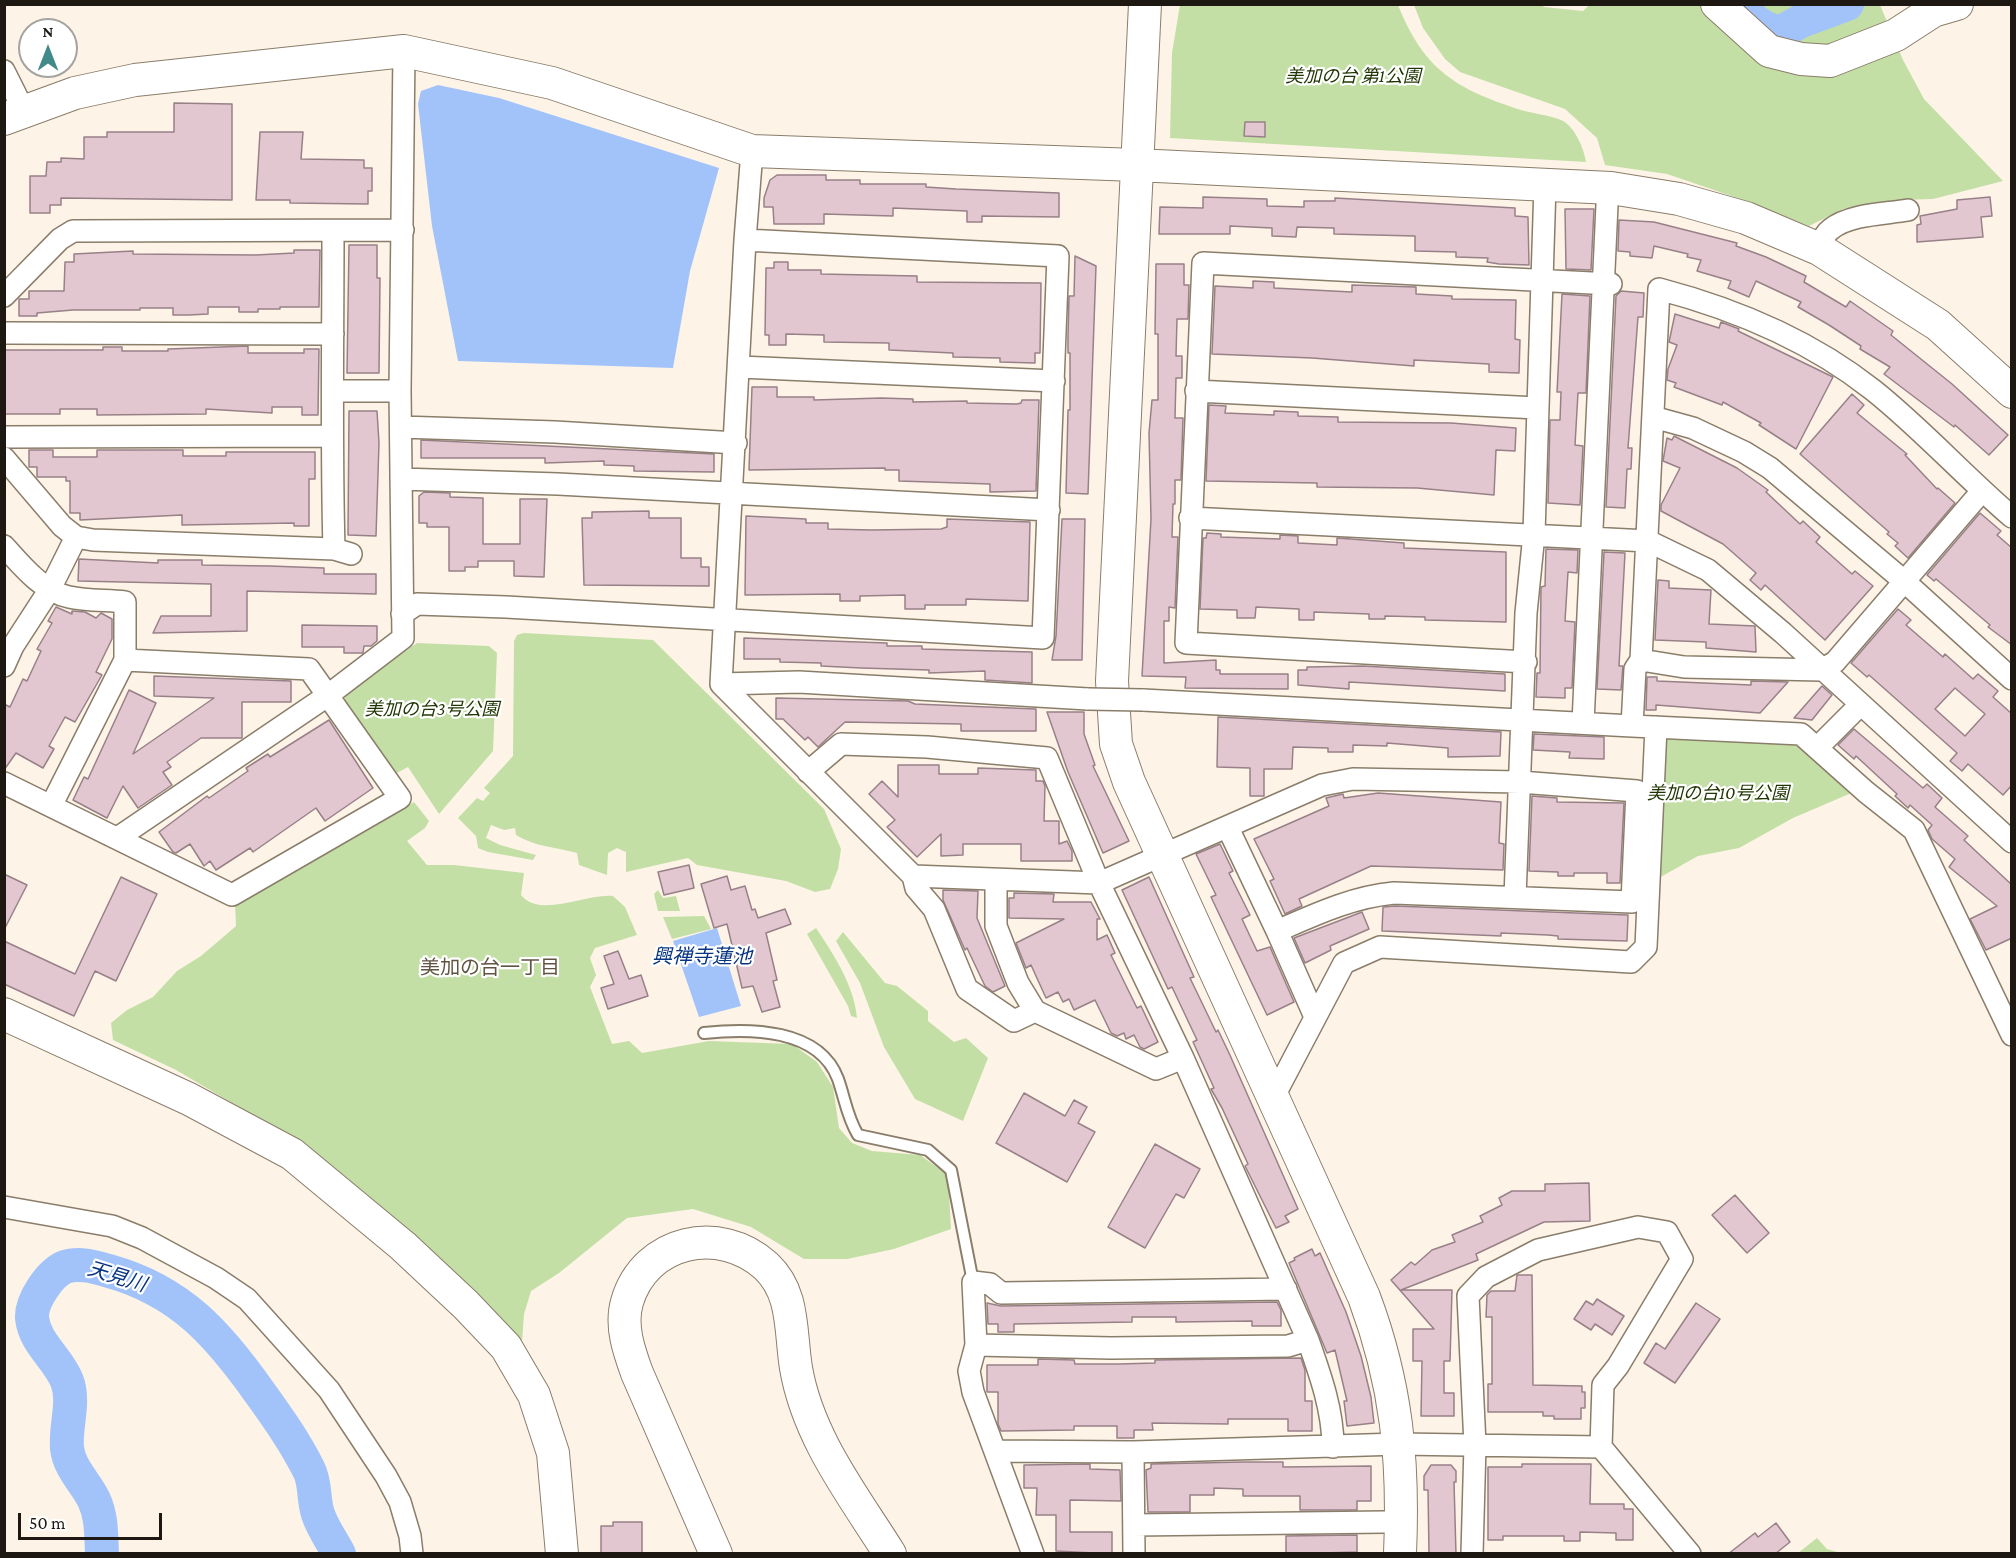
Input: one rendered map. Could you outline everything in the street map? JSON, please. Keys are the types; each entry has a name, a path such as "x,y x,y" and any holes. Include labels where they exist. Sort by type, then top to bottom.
{"street":[{"path":"1145,4 1114,620 1113,714 1116,744 1129,782 1364,1297 1381,1342 1393,1392 1399,1444 1400,1554"},
{"path":"1717,4 1769,51 1801,59 1830,61 1896,35 1940,7"},
{"path":"119,837 327,696 403,638 395,555 401,479 404,51"},
{"path":"4,71 14,115 75,93 135,80 404,51 552,82 752,151 1136,165 1611,188 1679,199 1746,218 1819,249 1938,325 2012,392"},
{"path":"752,151 745,240 736,443 723,618 721,684 913,876 916,888 934,909 967,989 1014,1021 1035,1011"},
{"path":"1515,897 1524,720 1526,613 1534,534 1537,408 1544,281 1545,185"},
{"path":"1583,723 1591,538 1608,284 1607,205"},
{"path":"1819,249 1825,235 1832,228 1847,221 1908,210"},
{"path":"4,296 60,239 73,231 403,230"},
{"path":"4,458 62,526 76,537 93,540 342,551 331,436 334,391 333,231"},
{"path":"402,614 417,604 723,618 1043,638 1058,256 745,240"},
{"path":"1526,662 1186,643 1203,263 1608,284"},
{"path":"1632,726 1635,669 1641,660 1647,542 1653,417 1654,288 1705,301 1767,326 1846,370 1874,391 2012,517"},
{"path":"4,333 333,334"},
{"path":"740,367 1054,381"},
{"path":"334,391 400,391"},
{"path":"1196,391 1537,408"},
{"path":"1653,417 1693,428 1744,452 1770,468 1904,581 2012,679"},
{"path":"401,427 543,431 736,443"},
{"path":"4,437 331,436"},
{"path":"401,479 732,493 1049,510"},
{"path":"1641,660 1684,667 1821,670 1835,662 1982,491"},
{"path":"1190,518 1534,534 1647,542 1708,570 1783,633 2012,842"},
{"path":"4,666 9,641 50,589 76,537"},
{"path":"4,546 21,566 50,589 68,597 125,602 125,660 52,804"},
{"path":"4,783 52,804 232,895 400,798 309,669 125,660"},
{"path":"721,684 799,682 1088,699 1801,734 1866,792 1914,830 2012,1035"},
{"path":"1817,748 1860,705"},
{"path":"1273,1098 1344,963 1380,947 1631,962 1646,947 1656,727"},
{"path":"808,772 840,744 927,747 1047,758 1099,883 1183,1058 1308,1340 1321,1375 1333,1428 1333,1447"},
{"path":"913,876 930,874 996,881 1099,883 1322,785 1353,778 1520,782 1637,791 1632,902 1394,893 1368,895 1277,931"},
{"path":"1228,828 1315,1017"},
{"path":"996,881 996,926 1018,983 1035,1011 1080,1035 1156,1069 1183,1058"},
{"path":"4,1014 189,1099 292,1154 403,1246 466,1305 506,1347 534,1395 553,1453 562,1554"},
{"path":"4,1207 112,1226 142,1238 207,1273 247,1299 329,1390 386,1476 400,1502 410,1536 412,1554"},
{"path":"1472,1554 1475,1445 1468,1296 1486,1277 1538,1250 1638,1227 1667,1232 1682,1259 1618,1366 1603,1385 1601,1447 1690,1554"},
{"path":"716,1554 629,1351 625,1328 626,1304 634,1283 642,1272 660,1255 672,1249 702,1241 733,1246 748,1252 780,1281 790,1307 796,1369 808,1411 838,1474 890,1554"},
{"path":"1033,1554 971,1381 969,1371 976,1345 973,1282 990,1284 1001,1293 1274,1292 1286,1289"},
{"path":"976,1345 1111,1348 1288,1346 1308,1340"},
{"path":"996,1451 1133,1452 1399,1444 1601,1447"},
{"path":"1133,1452 1134,1554"},
{"path":"1134,1525 1385,1522"}],"lane":[{"path":"704,1033 760,1031 802,1042 824,1056 837,1077 849,1120 858,1135 928,1150 951,1170 973,1282"}],"green space":[{"path":"1541,4 1544,7 1583,11 1590,4 1880,5 1903,60 1924,99 2003,181 1933,199 1897,200 1843,209 1809,226 1752,203 1667,174 1605,165 1597,138 1565,109 1460,72 1445,59 1423,28 1414,5"},
{"name":"美加の台 第1公園","path":"1180,5 1398,5 1419,46 1445,74 1478,94 1566,123 1578,138 1586,162 1170,138 1172,53"},
{"path":"524,633 653,640 824,809 841,849 838,869 830,889 815,892 786,881 697,865 688,858 626,872 626,852 617,848 608,853 607,875 579,865 577,853 531,842 516,835 515,828 504,830 491,825 486,838 500,845 536,855 533,860 478,848 476,836 458,818 477,798 483,801 490,793 484,788 513,756 514,641 517,635"},
{"name":"美加の台3号公園","path":"417,643 489,646 497,653 493,751 439,814 408,767 395,774 344,703 346,693"},
{"name":"美加の台10号公園","path":"1670,734 1799,739 1856,791 1793,818 1739,848 1698,856 1657,879 1663,739"},
{"path":"414,802 429,821 425,828 407,841 427,865 454,865 524,873 521,895 529,902 540,905 613,896 625,907 637,935 595,948 590,958 596,975 590,987 612,1044 629,1041 642,1053 709,1041 792,1044 817,1062 833,1087 839,1128 852,1143 872,1151 920,1155 948,1175 951,1229 894,1249 847,1259 804,1259 751,1227 693,1209 627,1218 559,1273 531,1291 524,1314 522,1342 458,1276 316,1157 239,1107 176,1070 113,1040 111,1023 127,1010 153,997 177,971 201,956 236,926 235,904"},
{"path":"658,890 663,898 676,896 680,911 658,911 654,894"},
{"path":"704,916 711,929 672,939 663,917"},
{"path":"816,928 847,982 857,1018 851,1016 848,1006 807,934"},
{"path":"843,932 885,983 897,986 928,1011 928,1021 954,1042 966,1038 988,1058 963,1121 915,1099 884,1047 860,983 836,941"},
{"path":"1817,1538 1827,1549 1841,1553 1798,1553"}],"water":[{"path":"438,85 499,98 719,168 690,271 673,368 458,361 432,226 418,104 421,91"},
{"name":"興禅寺蓮池","path":"717,928 741,1006 699,1017 673,941"}],"building":[{"path":"174,103 232,104 232,200 61,198 61,205 50,205 50,213 30,213 30,176 46,176 47,162 61,162 61,158 84,159 84,137 107,137 107,132 174,132"},
{"path":"1245,122 1265,122 1265,137 1244,136"},
{"path":"260,132 303,132 301,159 364,160 364,168 372,168 372,191 368,191 368,204 256,200"},
{"path":"777,175 826,175 826,180 860,180 860,184 926,184 926,187 1059,193 1059,217 982,216 982,222 967,222 967,211 893,208 893,216 824,214 824,224 774,224 773,207 764,207 764,198 770,180"},
{"path":"1203,197 1267,199 1267,206 1304,207 1304,201 1335,201 1335,198 1515,208 1515,216 1528,217 1529,265 1487,262 1488,258 1456,257 1456,252 1415,251 1415,236 1334,234 1334,228 1297,227 1296,237 1272,236 1272,228 1230,226 1230,234 1159,234 1160,207 1203,208"},
{"path":"1990,197 1992,216 1981,217 1983,237 1917,242 1917,225 1921,224 1920,216 1957,209 1957,200"},
{"path":"1565,209 1594,209 1591,270 1566,269"},
{"path":"1619,220 1654,222 1737,243 1736,246 1806,276 1804,282 1846,307 1850,301 1893,331 1891,335 1952,384 2008,435 1989,455 1955,425 1954,427 1884,374 1890,367 1860,349 1861,346 1829,325 1798,307 1801,302 1756,281 1749,297 1728,288 1731,281 1697,271 1701,260 1687,257 1688,254 1654,246 1652,258 1630,256 1630,252 1618,251"},
{"path":"349,245 377,245 377,278 380,278 379,373 347,373"},
{"path":"294,250 320,250 319,307 280,307 280,309 258,309 258,312 239,312 239,307 208,307 208,314 189,315 173,315 173,308 73,310 37,313 37,316 19,316 19,299 29,299 29,291 64,291 65,262 74,262 74,254 133,251 133,254 256,255 294,253"},
{"path":"1075,256 1096,266 1088,494 1066,493 1068,410 1070,410 1069,296 1074,296"},
{"path":"774,262 788,262 788,270 821,270 821,274 917,276 917,282 1041,283 1040,353 1035,353 1035,363 1000,362 1000,358 953,357 953,353 889,350 889,343 824,342 824,335 786,334 786,345 769,345 769,335 765,335 766,268 774,268"},
{"path":"1156,264 1184,264 1184,285 1189,285 1188,319 1177,319 1176,356 1182,356 1182,378 1176,378 1175,418 1183,418 1181,480 1175,480 1172,537 1178,537 1175,608 1169,607 1169,621 1164,621 1164,663 1216,660 1216,670 1220,670 1220,674 1288,674 1288,689 1185,688 1186,677 1142,676 1151,519 1149,433 1152,400 1158,400 1158,334 1155,334"},
{"path":"1253,281 1274,282 1274,288 1352,292 1352,285 1416,287 1416,294 1452,296 1452,299 1516,300 1515,339 1520,340 1519,373 1489,372 1489,364 1414,360 1414,366 1312,358 1212,354 1215,286 1253,288"},
{"path":"1621,291 1644,293 1643,317 1638,317 1628,448 1632,448 1631,469 1627,469 1625,508 1606,507 1616,296"},
{"path":"1562,294 1590,296 1586,393 1578,393 1575,445 1583,446 1580,505 1548,503 1550,420 1560,420 1561,392 1557,392"},
{"path":"1675,314 1719,328 1721,322 1739,329 1738,331 1833,377 1796,449 1759,425 1761,423 1723,402 1722,405 1674,387 1676,383 1667,380 1668,369 1677,345 1669,342"},
{"path":"248,346 248,353 304,353 304,349 319,349 318,415 302,415 302,407 272,407 272,413 206,409 206,414 97,415 97,409 60,409 60,414 4,414 4,350 103,350 103,347 122,347 122,351 168,351 168,349"},
{"path":"752,387 777,387 777,397 814,397 814,400 881,398 913,399 913,402 967,401 967,403 1017,404 1022,400 1039,400 1036,491 990,492 990,484 899,481 899,470 885,470 885,468 749,470"},
{"path":"1852,394 1864,405 1857,413 1907,454 1905,455 1937,489 1955,503 1908,558 1895,546 1898,543 1887,534 1889,532 1800,454"},
{"path":"1209,405 1226,406 1225,413 1274,415 1274,411 1298,412 1298,416 1338,417 1338,422 1451,423 1516,428 1515,451 1496,450 1494,495 1417,488 1317,487 1317,483 1206,481"},
{"path":"349,411 377,411 379,443 376,536 348,535"},
{"path":"1674,436 1737,468 1768,490 1766,492 1800,524 1803,521 1820,537 1816,542 1852,574 1855,571 1873,586 1825,640 1765,585 1761,590 1750,580 1756,573 1723,544 1661,511 1661,505 1680,468 1663,461 1667,438 1672,440"},
{"path":"421,440 714,454 714,472 634,471 634,466 604,465 604,461 545,463 545,458 421,458"},
{"path":"29,450 53,450 53,457 97,457 97,450 183,450 183,456 226,456 226,452 315,452 315,479 309,479 309,526 294,526 294,523 182,525 182,515 80,520 80,513 70,513 70,481 66,481 66,477 37,477 37,467 29,467"},
{"path":"424,492 450,493 450,497 483,498 483,544 520,544 520,499 547,499 544,577 514,576 514,561 478,561 478,567 465,567 465,571 449,571 449,527 427,527 427,523 419,523 419,496"},
{"path":"649,511 649,518 681,518 681,558 701,558 701,567 709,567 709,586 584,585 582,518 592,518 592,512"},
{"path":"1980,513 2001,531 1997,535 2012,548 2012,645 1988,627 1990,625 1936,579 1934,581 1927,575"},
{"path":"746,516 806,519 806,523 828,523 828,529 872,530 941,529 947,527 947,519 1030,522 1028,601 966,599 966,605 925,605 925,609 905,609 905,595 860,596 860,601 840,601 840,594 745,595"},
{"path":"1062,519 1085,519 1082,660 1052,660 1056,636"},
{"path":"1207,533 1221,534 1221,537 1280,539 1280,535 1298,536 1298,543 1337,545 1337,538 1404,543 1404,548 1506,552 1506,622 1425,620 1425,617 1385,616 1385,619 1369,619 1369,614 1314,612 1314,620 1299,620 1299,609 1256,607 1255,618 1237,618 1237,610 1200,609 1203,538 1206,538"},
{"path":"1546,549 1578,550 1577,573 1568,572 1565,621 1575,622 1572,688 1565,688 1565,698 1536,697 1537,673 1540,673 1541,587 1545,586"},
{"path":"1604,552 1625,553 1619,666 1623,666 1621,690 1597,689"},
{"path":"79,559 158,563 158,560 202,560 202,565 324,568 324,574 376,574 376,594 247,591 247,631 153,633 161,616 211,616 211,584 78,581"},
{"path":"1658,580 1669,581 1669,588 1711,590 1709,624 1755,626 1756,652 1706,648 1706,642 1655,640"},
{"path":"56,607 72,614 72,611 85,612 96,618 101,613 112,619 112,639 96,672 102,675 75,722 65,717 49,746 54,749 43,768 16,753 4,770 4,704 10,707 23,679 27,681 41,651 37,649 52,623 48,621"},
{"path":"1898,609 1911,620 1906,625 1943,657 1945,654 1973,679 1978,674 1998,691 1993,697 2012,714 2012,785 2003,795 1968,764 1962,771 1950,761 1957,753 1869,675 1867,677 1851,663","holes":["1955,688 1985,714 1965,736 1935,709"]},
{"path":"302,625 377,626 377,641 371,646 364,646 363,653 344,653 344,647 302,647"},
{"path":"744,638 887,643 887,646 922,646 922,649 1032,652 1032,683 985,680 985,671 929,673 929,670 821,666 821,663 780,662 780,659 744,659"},
{"path":"1363,666 1505,674 1505,691 1349,682 1349,689 1298,685 1298,670 1307,670 1307,667"},
{"path":"154,676 291,681 291,702 242,702 242,738 201,738 167,762 171,767 163,772 172,785 138,808 123,786 107,818 73,800 84,777 88,779 129,690 156,703 133,754 214,698 154,696"},
{"path":"1647,677 1657,677 1657,681 1751,685 1751,681 1788,682 1760,713 1656,705 1656,710 1646,710"},
{"path":"1822,686 1832,695 1812,720 1794,718"},
{"path":"776,698 908,701 915,704 1036,709 1036,731 961,731 961,724 845,722 818,747 808,737 805,740 783,719 776,719"},
{"path":"1047,712 1084,712 1084,734 1095,765 1093,766 1129,841 1103,853 1068,772"},
{"path":"1218,717 1501,732 1500,756 1448,757 1448,748 1387,743 1387,746 1353,745 1353,752 1328,752 1328,748 1293,747 1292,769 1264,769 1264,796 1250,796 1250,768 1217,767"},
{"path":"329,720 373,788 325,821 316,808 253,852 250,848 216,870 210,861 204,866 190,844 176,853 173,852 159,832 207,796 209,798 248,771 246,768 268,754 270,757"},
{"path":"1854,729 1923,788 1927,784 1942,798 1935,807 1968,836 1964,840 2012,885 2012,938 1986,950 1970,919 1997,906 1949,867 1955,859 1932,839 1928,830 1932,825 1910,805 1908,808 1895,796 1897,794 1856,756 1854,759 1838,745"},
{"path":"1534,734 1604,737 1604,759 1569,758 1570,752 1533,750"},
{"path":"898,765 939,765 939,774 978,774 978,768 1036,770 1036,781 1043,781 1045,786 1044,821 1059,821 1059,844 1067,841 1072,851 1072,861 1021,861 1021,844 963,844 963,855 941,856 941,834 917,857 887,827 895,820 869,794 882,781 898,797"},
{"path":"1378,793 1501,802 1499,843 1504,844 1503,870 1371,866 1299,899 1302,906 1285,914 1270,881 1274,879 1254,839 1329,806 1326,798 1343,794 1344,798"},
{"path":"1532,796 1557,798 1557,802 1624,803 1620,883 1607,883 1607,873 1574,873 1574,876 1558,876 1558,872 1529,871"},
{"path":"1220,844 1233,871 1229,873 1250,915 1242,919 1257,951 1270,947 1294,1002 1267,1015 1211,897 1216,895 1196,854"},
{"path":"689,865 694,888 664,895 658,872"},
{"path":"4,874 27,885 4,930"},
{"path":"727,876 731,890 745,886 752,910 755,909 758,918 785,909 791,924 766,933 777,980 773,981 780,1007 762,1012 753,986 742,988 727,924 714,928 701,884"},
{"path":"121,877 157,894 116,981 95,971 74,1016 4,984 4,941 75,974"},
{"path":"1149,877 1194,977 1190,978 1216,1032 1218,1030 1229,1053 1298,1209 1285,1216 1289,1222 1276,1228 1245,1166 1248,1164 1222,1108 1211,1089 1214,1088 1193,1042 1197,1040 1172,987 1168,989 1122,890"},
{"path":"943,890 978,891 977,918 1005,986 993,992 985,986 967,948 965,950 943,900"},
{"path":"1014,893 1054,894 1053,902 1091,902 1100,919 1097,919 1097,940 1107,935 1115,953 1111,955 1137,1008 1141,1006 1158,1042 1144,1049 1140,1047 1134,1035 1126,1039 1124,1033 1117,1036 1111,1033 1095,1000 1074,1010 1069,999 1063,1002 1058,992 1046,998 1031,965 1026,968 1016,943 1064,919 1009,918 1009,898 1014,898"},
{"path":"1383,907 1628,915 1627,941 1558,939 1558,936 1501,933 1501,936 1382,931"},
{"path":"1362,912 1369,929 1330,946 1331,950 1305,963 1294,938"},
{"path":"618,951 629,979 641,975 648,996 608,1009 601,988 614,984 604,956"},
{"path":"1024,1093 1065,1116 1074,1100 1087,1107 1078,1123 1095,1132 1067,1182 996,1143"},
{"path":"1155,1144 1200,1169 1184,1198 1176,1194 1145,1248 1108,1227"},
{"path":"1589,1183 1590,1221 1544,1222 1476,1254 1478,1260 1401,1290 1452,1290 1450,1361 1444,1361 1444,1393 1454,1393 1454,1416 1421,1416 1422,1361 1413,1361 1413,1329 1434,1329 1391,1280 1411,1262 1415,1265 1432,1250 1455,1242 1452,1235 1483,1222 1480,1216 1502,1205 1499,1198 1512,1191 1545,1191 1545,1184"},
{"path":"1735,1195 1769,1233 1747,1253 1712,1215"},
{"path":"1312,1249 1315,1256 1320,1253 1346,1312 1361,1356 1371,1397 1374,1423 1347,1426 1344,1401 1347,1401 1335,1350 1327,1353 1289,1263"},
{"path":"1517,1275 1532,1275 1533,1385 1582,1386 1582,1392 1585,1392 1585,1408 1581,1408 1581,1419 1554,1419 1554,1416 1543,1416 1543,1412 1488,1412 1488,1384 1492,1384 1492,1317 1486,1317 1487,1295 1491,1291 1515,1291"},
{"path":"1597,1299 1624,1316 1612,1335 1595,1324 1591,1330 1574,1319 1586,1301 1593,1305"},
{"path":"1277,1302 1281,1310 1281,1326 1252,1326 1252,1321 1176,1322 1176,1317 1132,1317 1132,1322 1014,1324 1014,1332 998,1332 998,1324 988,1324 987,1303 1001,1306"},
{"path":"1696,1303 1720,1319 1675,1383 1644,1363 1656,1343 1665,1349"},
{"path":"1301,1358 1305,1370 1305,1401 1312,1401 1312,1431 1288,1431 1288,1419 1228,1419 1228,1424 1152,1423 1153,1430 1134,1430 1134,1438 1117,1438 1117,1426 1074,1426 1074,1430 1001,1431 998,1424 998,1392 987,1392 987,1365 1038,1365 1038,1359 1074,1360 1075,1364 1119,1364 1155,1363 1155,1360"},
{"path":"1283,1462 1283,1467 1371,1466 1371,1501 1357,1501 1357,1510 1300,1510 1300,1496 1243,1496 1243,1489 1214,1488 1214,1495 1190,1495 1190,1512 1148,1512 1146,1470 1151,1468 1151,1464"},
{"path":"1090,1464 1090,1469 1120,1470 1121,1501 1070,1500 1070,1532 1112,1532 1112,1554 1056,1551 1056,1515 1036,1515 1037,1488 1024,1488 1024,1465"},
{"path":"1522,1464 1591,1464 1590,1504 1624,1504 1624,1509 1633,1509 1633,1540 1616,1540 1616,1533 1580,1532 1580,1541 1564,1541 1564,1536 1503,1536 1503,1540 1488,1540 1488,1467 1522,1467"},
{"path":"1431,1465 1451,1465 1456,1471 1456,1482 1454,1482 1456,1554 1429,1554 1428,1490 1424,1490 1424,1476"},
{"path":"613,1522 642,1522 642,1554 601,1554 601,1526 613,1526"},
{"path":"1776,1523 1790,1542 1775,1554 1728,1554 1755,1533 1758,1537"},
{"path":"1357,1535 1357,1552 1286,1554 1286,1536"}],"waterway":[{"path":"1746,4 1749,17 1765,28 1780,33 1801,21 1847,4"},
{"name":"天見川","path":"102,1554 101,1526 97,1506 68,1455 70,1397 67,1381 37,1336 32,1318 42,1288 59,1270 76,1265 109,1271 157,1290 178,1303 213,1334 245,1372 298,1450 311,1475 316,1509 339,1554"}],"district":[{"name":"美加の台一丁目","path":"490,968"}]}
